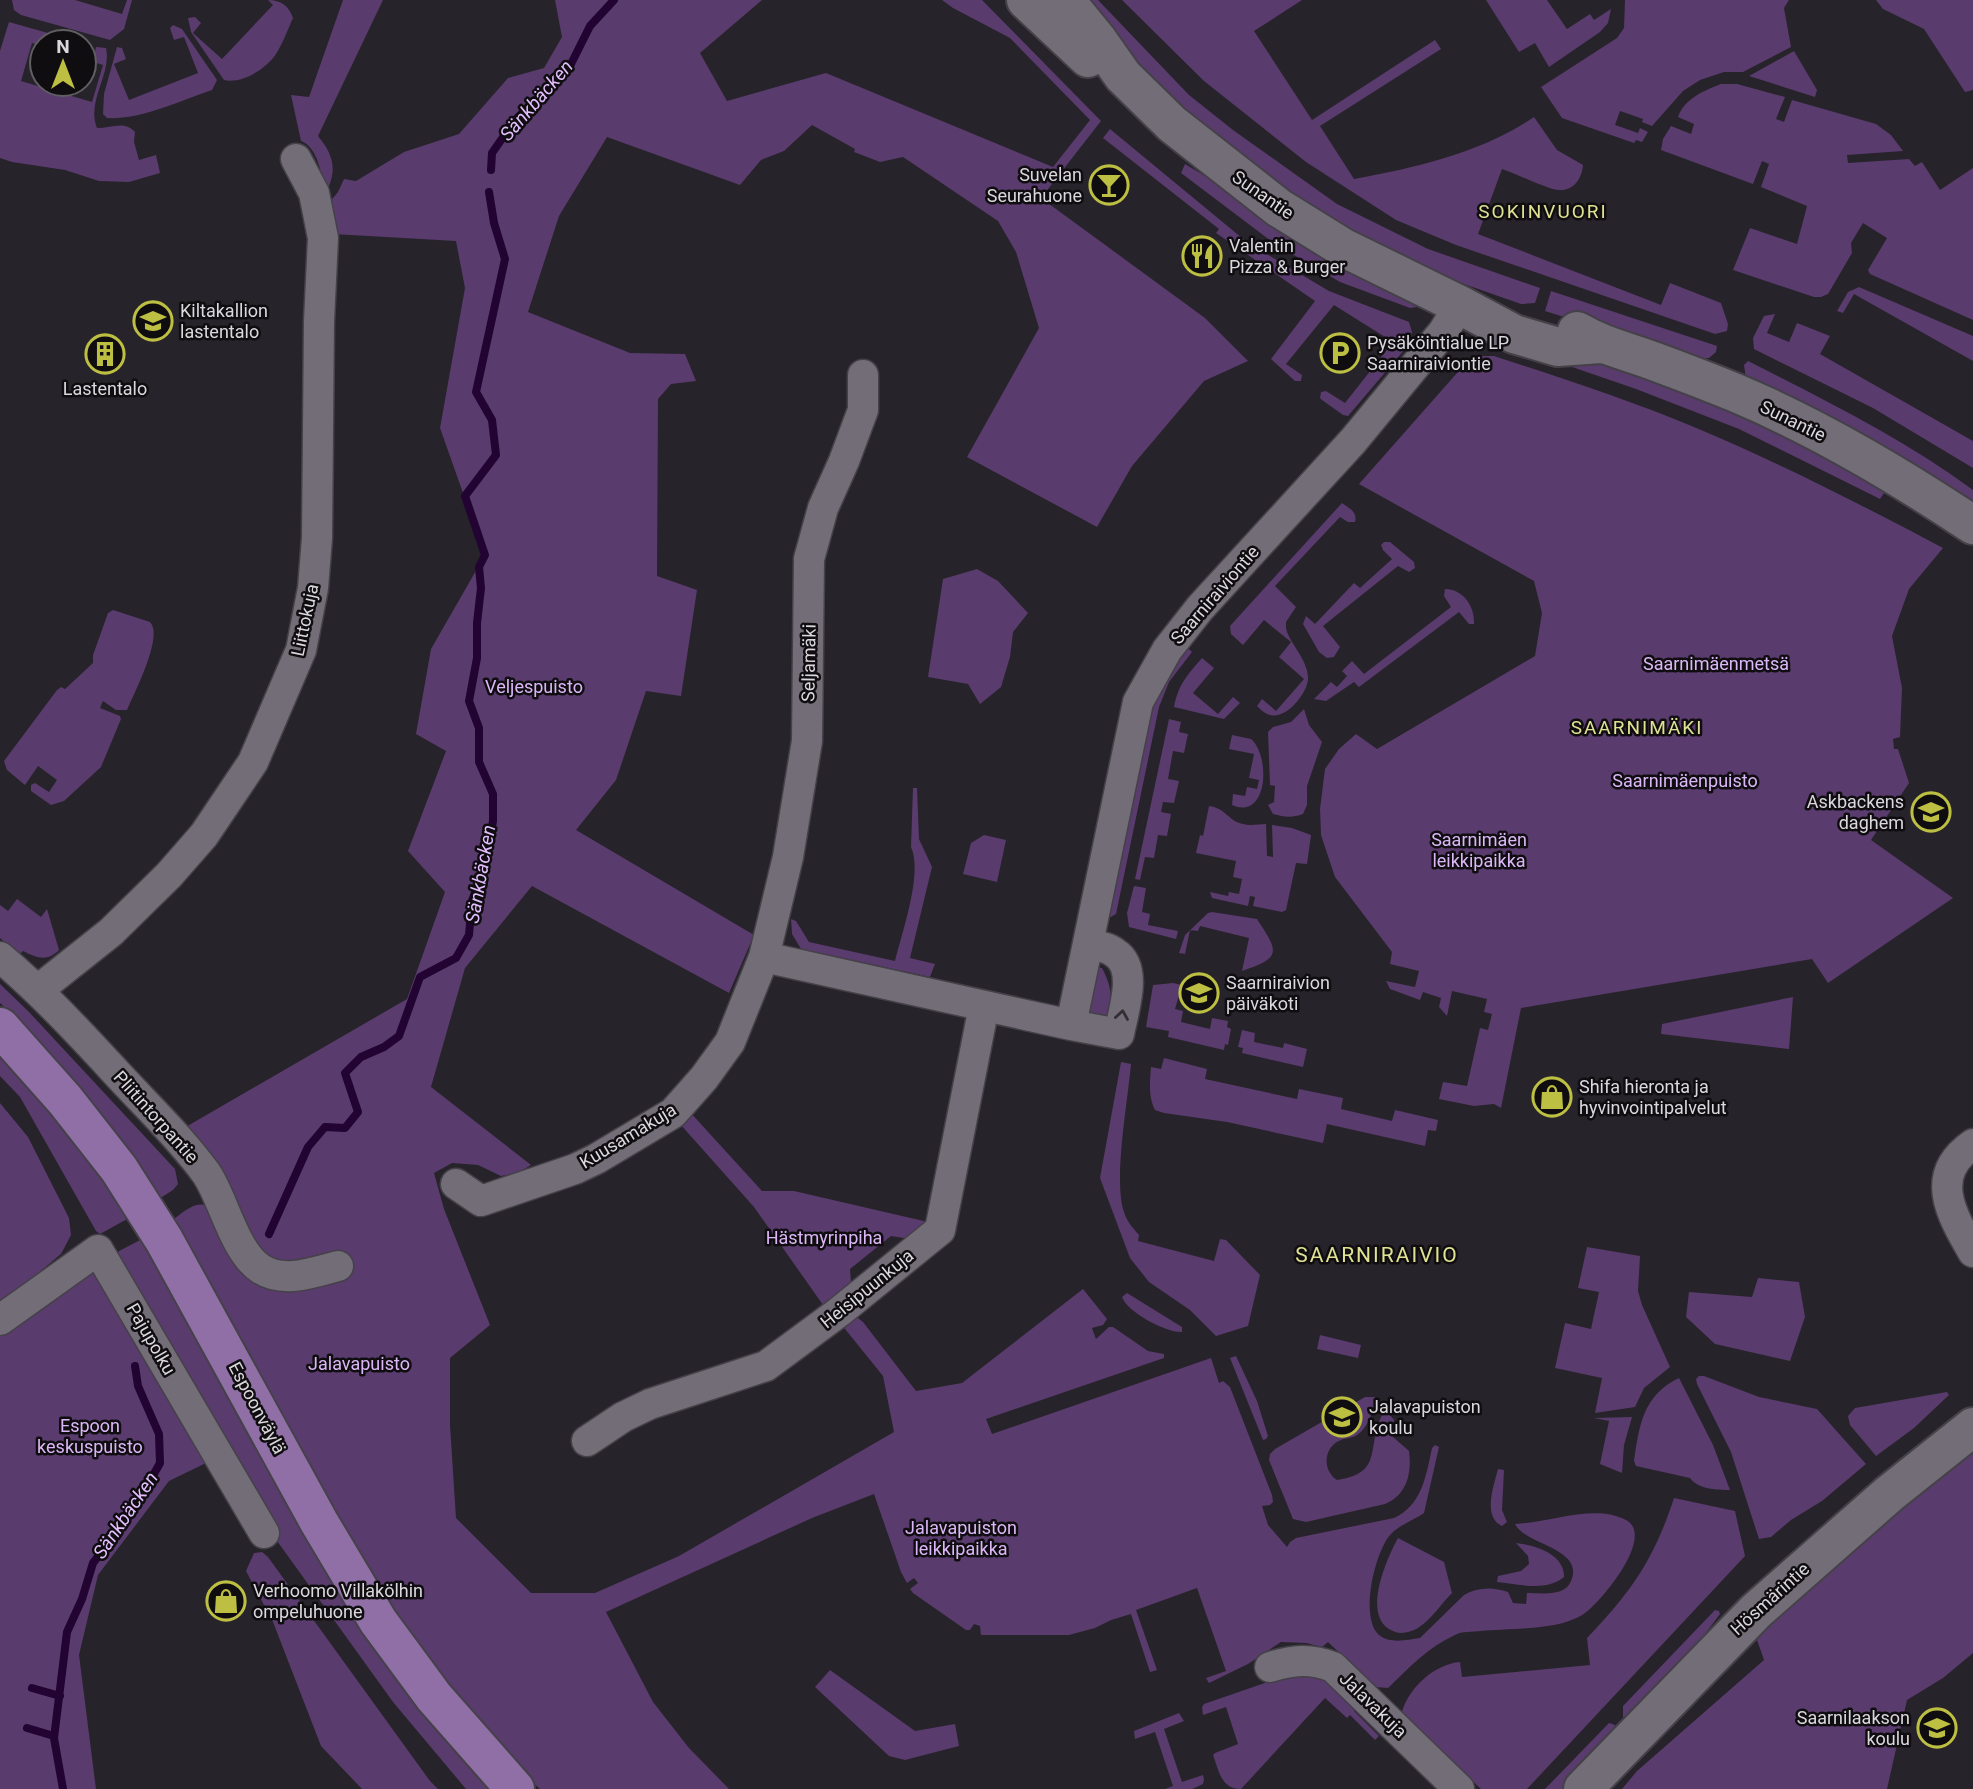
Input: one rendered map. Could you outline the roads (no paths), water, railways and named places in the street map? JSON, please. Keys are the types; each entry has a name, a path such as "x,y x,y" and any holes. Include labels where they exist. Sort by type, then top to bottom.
{"main road":[{"name":"Espoonväylä","path":"0,1027 65,1100 119,1169 164,1240 319,1522 378,1621 434,1697 515,1789"}],"street":[{"name":"Sunantie","path":"1026,0 1083,55 1123,76"},
{"name":"Sunantie","path":"1065,0 1123,76 1172,124 1279,208 1342,247 1514,334 1558,347 1600,344 1655,361 1737,394 1818,432 1918,488 1973,525"},
{"name":"Liittokuja","path":"38,990 111,932 169,875 204,835 253,762 301,650 313,588 317,538 319,321 323,238 314,193 296,159"},
{"name":"Saarniraiviontie","path":"1072,1025 1138,702 1167,650 1200,608 1353,441 1443,331 1460,305"},
{"name":"Seljamäki","path":"764,957 778,904 805,761 809,681 809,559 823,508 863,410 863,375"},
{"path":"764,957 1119,1034 1127,984 1126,966 1117,954 1088,944"},
{"name":"Pliitintorpantie","path":"0,957 38,990 177,1136 208,1176 234,1234 255,1264 268,1272 296,1276 338,1266"},
{"name":"Kuusamakuja","path":"456,1184 481,1201 596,1159 673,1113 704,1078 730,1042 764,957"},
{"name":"Heisipuunkuja","path":"587,1441 623,1417 650,1404 766,1367 940,1230 984,1006"},
{"path":"1973,1144 1958,1155 1946,1181 1948,1200 1959,1228 1973,1252"},
{"name":"Pajupolku","path":"0,1320 98,1250 264,1533"},
{"name":"Hösmärintie","path":"1583,1789 1756,1611 1894,1490 1973,1427"},
{"name":"Jalavakuja","path":"1270,1667 1290,1660 1314,1660 1333,1667 1460,1789"}],"waterway":[{"name":"Sänkbäcken","path":"491,170 492,153 515,120 570,66 590,26 614,0"},
{"name":"Sänkbäcken","path":"269,1234 308,1147 325,1127 345,1128 358,1112 345,1073 361,1057 384,1047 399,1036 420,977 456,958 469,935 472,901 486,863 493,821 493,794 479,762 479,728 469,701 477,658 481,588 479,567 485,555 465,496 496,455 492,420 476,392 505,259 494,223 489,192"},
{"name":"Sänkbäcken","path":"63,1789 54,1738 67,1632 82,1599 93,1563 134,1510 160,1463 159,1434 138,1386 135,1366"},
{"path":"32,1688 60,1696"},
{"path":"27,1728 54,1736"}],"place":[{"name":"Suvelan Seurahuone","path":"1109,185"},
{"name":"Valentin Pizza & Burger","path":"1202,256"},
{"name":"Kiltakallion lastentalo","path":"153,321"},
{"name":"Pysäköintialue LP Saarniraiviontie","path":"1340,353"},
{"name":"Lastentalo","path":"105,354"},
{"name":"Askbackens daghem","path":"1931,812"},
{"name":"Saarniraivion päiväkoti","path":"1199,993"},
{"name":"Shifa hieronta ja hyvinvointipalvelut","path":"1552,1097"},
{"name":"Jalavapuiston koulu","path":"1342,1417"},
{"name":"Verhoomo Villakölhin ompeluhuone","path":"226,1601"},
{"name":"Saarnilaakson koulu","path":"1937,1728"}],"district":[{"name":"SOKINVUORI","path":"1543,211"},
{"name":"SAARNIMÄKI","path":"1637,727"},
{"name":"SAARNIRAIVIO","path":"1377,1255"}],"park label":[{"name":"Saarnimäenmetsä","path":"1716,664"},
{"name":"Veljespuisto","path":"534,687"},
{"name":"Saarnimäenpuisto","path":"1685,781"},
{"name":"Saarnimäen leikkipaikka","path":"1479,850"},
{"name":"Hästmyrinpiha","path":"824,1238"},
{"name":"Jalavapuisto","path":"359,1364"},
{"name":"Espoon keskuspuisto","path":"90,1436"},
{"name":"Jalavapuiston leikkipaikka","path":"961,1538"}]}
